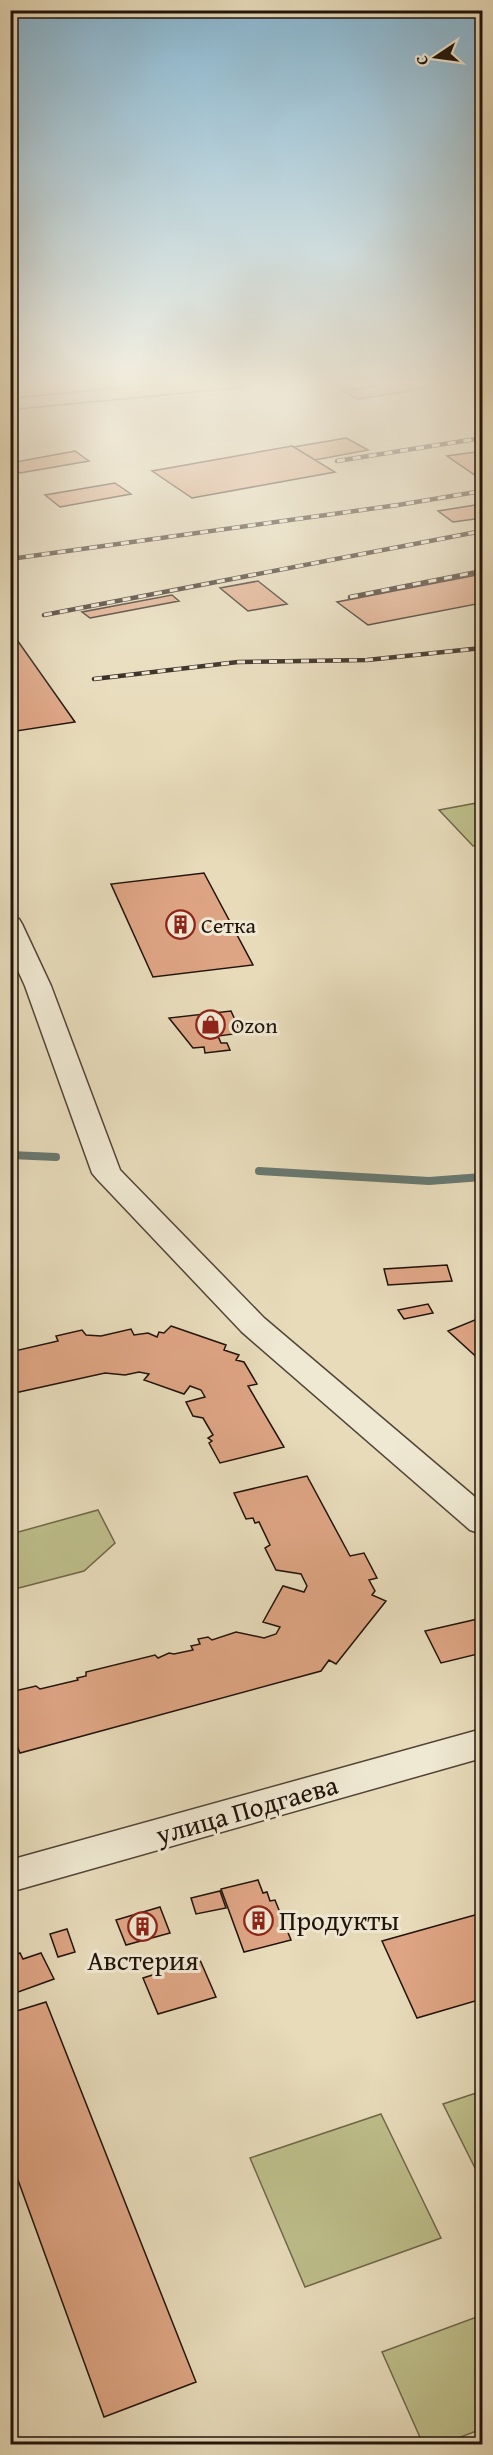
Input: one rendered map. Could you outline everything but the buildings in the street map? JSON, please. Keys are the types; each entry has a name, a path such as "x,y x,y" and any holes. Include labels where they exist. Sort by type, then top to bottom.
{"street":[{"path":"10,924 38,986 111,1178 254,1325 483,1522"},
{"name":"улица Подгаева","path":"10,1876 483,1744"}],"green space":[{"path":"482,802 482,844 473,846 439,810"},
{"path":"98,1510 115,1543 84,1571 11,1590 11,1534"},
{"path":"482,2091 482,2182 443,2104"},
{"path":"381,2114 441,2238 305,2287 250,2158"},
{"path":"482,2315 482,2429 442,2444 423,2444 382,2352"}],"waterway":[{"path":"10,1155 56,1157"},
{"path":"259,1171 429,1181 482,1177"}],"railway":[{"path":"10,559 455,496"},
{"path":"44,615 482,531"},
{"path":"350,597 482,571"},
{"path":"94,679 238,662 367,660 482,648"}],"place":[{"name":"Сетка","path":"180,925"},
{"name":"Ozon","path":"210,1025"},
{"name":"Продукты","path":"258,1921"},
{"name":"Австерия","path":"143,1926"}]}
